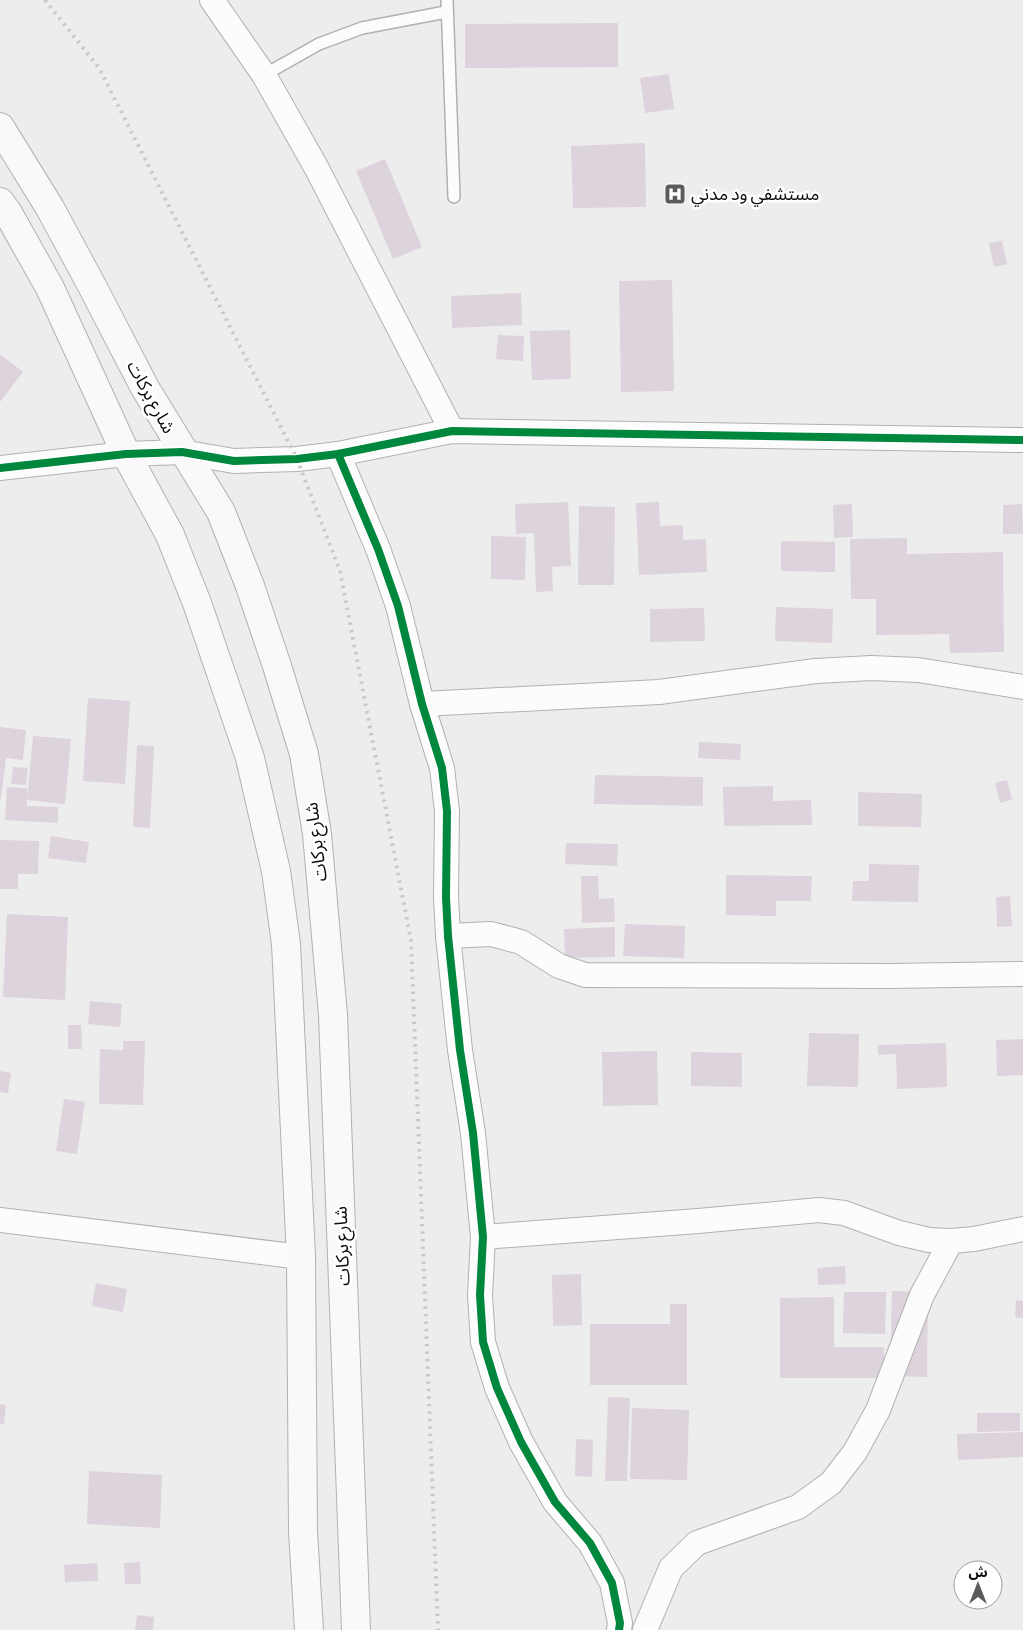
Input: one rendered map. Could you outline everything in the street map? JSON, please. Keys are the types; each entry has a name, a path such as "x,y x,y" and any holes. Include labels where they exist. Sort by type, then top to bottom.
{"main road":[{"name":"شارع بركات","path":"0,127 50,208 145,388 220,512 250,586 278,666 304,754 317,834 334,1016 356,1630"},
{"path":"0,202 50,288 126,454 170,535 197,603 250,758 276,871 286,944 301,1257 303,1531 309,1630"}],"street":[{"path":"212,0 264,75 316,167 452,431"},
{"path":"0,468 126,454 182,452 234,461 297,459 338,454 452,431 1023,440"},
{"path":"338,454 378,549 398,606 422,704 442,768 446,789 448,936 460,1050 473,1133 484,1237 480,1295 484,1342 497,1388 522,1442 555,1502 590,1543 612,1583 620,1624 619,1630"},
{"path":"422,704 659,692 816,671 871,668 918,670 1023,687"},
{"path":"448,936 491,934 522,942 559,966 585,975 890,976 1023,974"},
{"path":"484,1237 819,1210 844,1213 929,1240 974,1239 1023,1229"},
{"path":"0,1220 301,1257"},
{"path":"645,1630 672,1568 697,1543 798,1507 831,1483 855,1452 878,1410 922,1295 951,1241"}],"lane":[{"path":"264,75 319,44 362,28 447,6 454,196"}],"building":[{"path":"618,23 618,67 465,68 465,24"},
{"path":"669,74 674,109 645,113 640,78"},
{"path":"645,143 646,207 573,208 571,146"},
{"path":"385,159 422,247 393,259 356,171"},
{"path":"1002,241 1007,264 994,267 989,243"},
{"path":"672,280 674,391 621,392 619,281"},
{"path":"521,293 522,325 452,328 451,296"},
{"path":"570,330 571,379 532,380 530,331"},
{"path":"498,335 524,336 523,361 496,359"},
{"path":"0,354 23,372 0,402"},
{"path":"568,502 571,566 552,567 553,591 536,592 534,533 516,534 515,504"},
{"path":"659,502 660,526 683,525 683,540 706,539 707,572 639,575 636,503"},
{"path":"852,504 853,537 834,538 833,505"},
{"path":"1022,504 1023,534 1003,534 1003,505"},
{"path":"579,506 615,507 614,585 578,585"},
{"path":"491,536 526,537 525,580 491,579"},
{"path":"907,538 907,554 1003,552 1004,652 950,653 949,634 876,635 876,599 851,599 850,539"},
{"path":"781,541 835,542 835,572 781,571"},
{"path":"776,607 833,609 832,643 775,641"},
{"path":"704,608 705,641 650,642 650,609"},
{"path":"88,698 130,701 125,784 83,781"},
{"path":"0,727 26,730 23,760 6,758 1,799 0,799"},
{"path":"33,736 71,739 65,804 27,800"},
{"path":"699,742 741,744 740,760 698,758"},
{"path":"137,745 154,746 150,828 133,827"},
{"path":"13,767 28,768 26,785 11,784"},
{"path":"595,775 703,777 703,806 594,804"},
{"path":"1007,780 1012,799 1000,803 995,783"},
{"path":"773,786 773,801 811,800 812,825 724,826 723,787"},
{"path":"7,787 27,788 27,806 58,807 58,823 5,820"},
{"path":"858,792 922,794 921,827 858,826"},
{"path":"51,836 89,842 86,863 48,858"},
{"path":"0,840 39,841 38,874 18,874 18,889 0,889"},
{"path":"566,843 618,844 617,866 565,864"},
{"path":"869,864 919,865 918,902 852,901 853,881 869,881"},
{"path":"726,875 812,876 811,901 776,901 776,916 726,915"},
{"path":"581,876 598,876 599,899 614,898 615,922 582,923"},
{"path":"1010,896 1012,926 997,927 996,897"},
{"path":"7,914 68,917 65,1000 3,997"},
{"path":"625,924 685,926 684,958 623,956"},
{"path":"615,927 615,957 565,958 564,929"},
{"path":"90,1001 122,1004 120,1027 88,1024"},
{"path":"68,1025 81,1025 82,1049 68,1049"},
{"path":"809,1033 859,1034 858,1087 807,1086"},
{"path":"1023,1039 1023,1075 997,1076 996,1040"},
{"path":"123,1041 145,1041 143,1105 99,1104 100,1049 123,1050"},
{"path":"946,1043 947,1087 897,1089 896,1054 878,1055 878,1045"},
{"path":"657,1051 658,1105 603,1106 602,1052"},
{"path":"691,1052 742,1053 742,1087 691,1086"},
{"path":"0,1071 11,1073 8,1093 0,1092"},
{"path":"64,1099 85,1102 77,1154 56,1151"},
{"path":"845,1266 846,1284 818,1285 817,1268"},
{"path":"581,1274 582,1325 553,1326 552,1275"},
{"path":"96,1283 127,1289 123,1312 92,1306"},
{"path":"892,1291 928,1292 927,1377 890,1376"},
{"path":"844,1292 886,1292 885,1334 843,1333"},
{"path":"834,1297 834,1347 884,1347 884,1378 780,1378 780,1298"},
{"path":"1016,1300 1023,1301 1023,1318 1015,1317"},
{"path":"670,1304 687,1304 687,1385 590,1385 590,1324 670,1324"},
{"path":"608,1397 630,1398 627,1481 605,1481"},
{"path":"0,1404 6,1405 4,1424 0,1424"},
{"path":"632,1408 689,1410 687,1480 630,1479"},
{"path":"977,1413 1020,1413 1020,1431 977,1432"},
{"path":"1023,1432 1023,1457 958,1460 957,1434"},
{"path":"576,1439 593,1440 592,1477 575,1476"},
{"path":"89,1471 162,1475 160,1528 87,1524"},
{"path":"140,1562 141,1584 125,1584 124,1563"},
{"path":"97,1563 98,1581 65,1582 64,1565"},
{"path":"137,1615 154,1617 153,1630 135,1630"}],"railway":[{"path":"45,0 99,68 297,459 340,571 411,941 438,1630"}],"cycle path":[{"path":"0,468 126,454 182,452 234,461 297,459 338,454 452,431 1023,440"},
{"path":"338,454 378,549 398,606 422,704 442,768 447,811 446,897 448,936 460,1050 473,1133 483,1237 480,1295 483,1342 497,1388 521,1442 555,1502 590,1543 612,1583 620,1623 619,1630"}],"place":[{"name":"مستشفي ود مدني","path":"675,194"}]}
